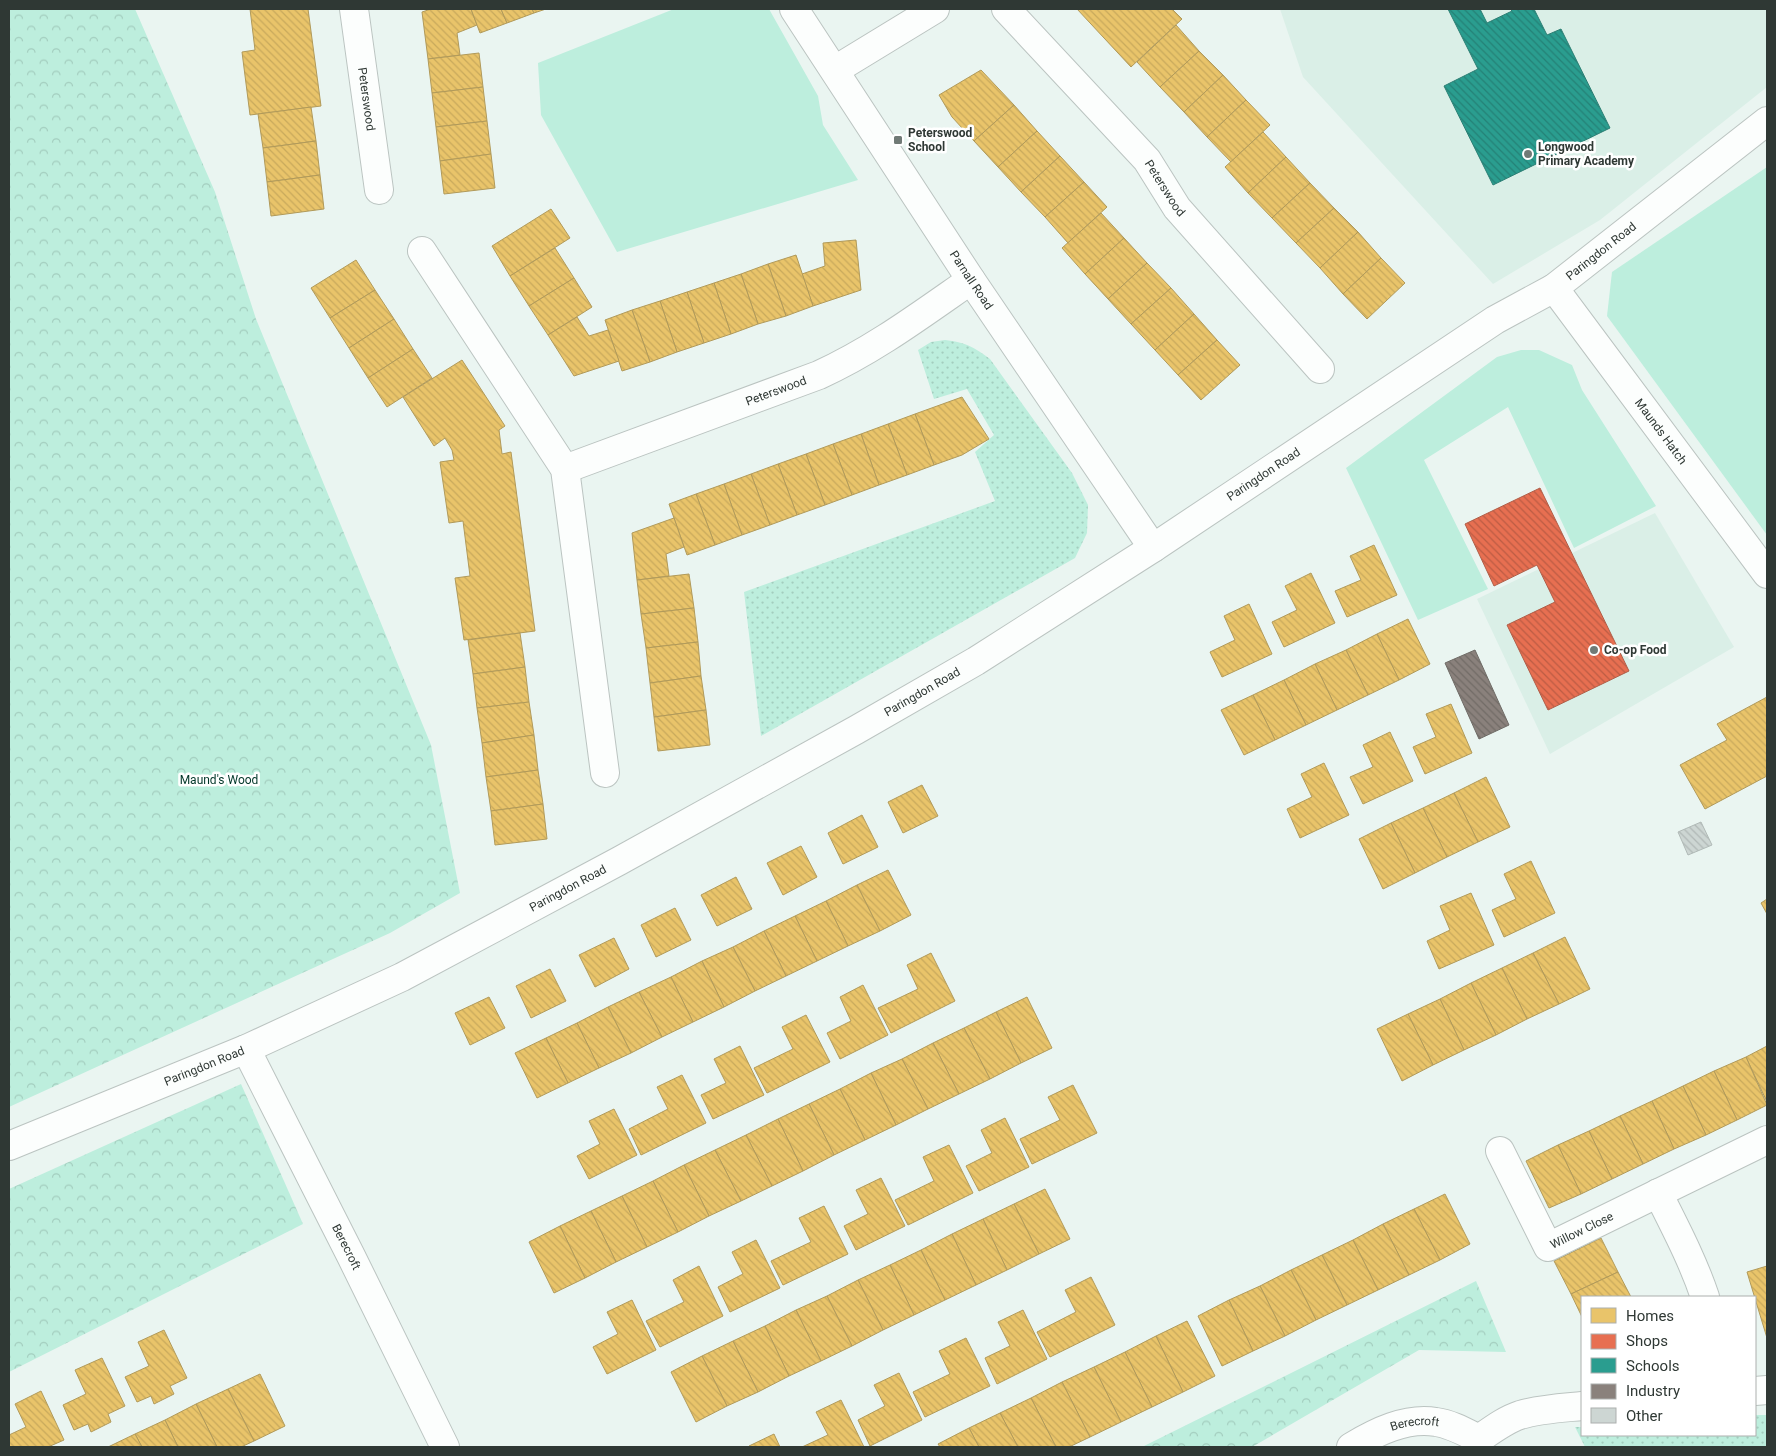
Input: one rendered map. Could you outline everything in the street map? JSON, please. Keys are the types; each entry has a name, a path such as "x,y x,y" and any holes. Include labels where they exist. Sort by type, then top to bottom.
{"street":[{"name":"Peterswood","path":"354,9 379,190"},
{"name":"Parnall Road","path":"794,9 971,280 1153,548"},
{"path":"835,70 935,9"},
{"name":"Peterswood","path":"1006,9 1147,160 1177,208 1320,369"},
{"name":"Paringdon Road","path":"9,1146 246,1049 402,977 619,861 848,735 976,661 1153,548 1495,320 1554,288 1767,121"},
{"path":"422,251 565,469 606,773"},
{"name":"Peterswood","path":"565,469 819,375 850,361 885,340 971,280"},
{"name":"Maunds Hatch","path":"1554,288 1767,574"},
{"name":"Berecroft","path":"246,1049 445,1447"},
{"name":"Willow Close","path":"1500,1150 1548,1247 1767,1140"},
{"path":"1658,1193 1705,1296"},
{"name":"Berecroft","path":"1351,1447 1402,1423 1419,1421 1436,1422 1455,1427 1476,1443 1501,1424 1519,1416 1536,1411 1581,1406"}],"shaded area":[{"name":"Longwood Primary Academy","path":"1280,9 1767,9 1767,87 1600,220 1493,284 1303,77"},
{"path":"1655,513 1734,647 1550,754 1477,599"}],"green space":[{"name":"Maund's Wood","path":"9,9 135,9 215,192 256,319 431,745 460,893 390,933 9,1107"},
{"path":"674,9 769,9 818,96 823,125 858,180 617,252 541,115 538,63"},
{"path":"1767,167 1767,535 1607,316 1612,272"},
{"path":"945,340 969,346 990,359 1072,473 1088,505 1087,533 1075,558 761,736 744,592 995,501 975,452 994,435 967,389 934,399 918,350 931,342"},
{"path":"1521,350 1539,350 1572,365 1582,390 1656,506 1574,548 1508,407 1424,460 1488,589 1418,620 1346,468 1497,357"},
{"path":"241,1084 303,1224 9,1372 9,1189"},
{"path":"1476,1281 1506,1352 1419,1350 1252,1447 1142,1447"},
{"path":"1756,1415 1767,1415 1767,1447 1585,1447 1575,1427 1581,1427 1581,1436 1756,1436"}],"building: Homes":[{"path":"250,9 308,9 321,106 250,115 242,52 255,50"},
{"path":"431,9 471,9 477,25 457,33 460,55 428,59 422,12"},
{"path":"471,9 501,9 507,23 480,33"},
{"path":"501,9 532,9 534,13 507,23"},
{"path":"532,9 546,9 534,13"},
{"path":"1077,9 1172,9 1182,19 1131,67"},
{"path":"1176,25 1199,51 1160,87 1137,62"},
{"path":"1199,51 1223,75 1184,112 1160,87"},
{"path":"479,53 483,87 432,93 428,59"},
{"path":"981,70 1014,105 974,141 952,117 939,95"},
{"path":"1223,75 1246,100 1207,137 1184,112"},
{"path":"483,87 487,121 436,127 432,93"},
{"path":"1246,100 1270,125 1231,162 1207,137"},
{"path":"1014,105 1037,131 998,167 974,141"},
{"path":"311,107 316,141 263,148 258,114"},
{"path":"487,121 491,154 440,161 436,127"},
{"path":"1037,131 1060,156 1021,192 998,167"},
{"path":"1263,132 1286,157 1248,193 1225,167"},
{"path":"316,141 320,175 267,182 263,148"},
{"path":"491,154 495,188 444,194 440,161"},
{"path":"1060,156 1084,182 1045,217 1021,192"},
{"path":"1286,157 1310,183 1272,218 1248,193"},
{"path":"320,175 324,209 271,216 267,182"},
{"path":"1084,182 1107,207 1068,243 1045,217"},
{"path":"1310,183 1334,208 1296,243 1272,218"},
{"path":"1334,208 1358,232 1320,268 1296,243"},
{"path":"551,209 570,238 510,276 492,246"},
{"path":"1101,213 1124,238 1085,274 1062,248"},
{"path":"1358,232 1381,258 1343,294 1320,268"},
{"path":"1124,238 1147,263 1108,299 1085,274"},
{"path":"856,240 861,290 813,306 802,274 825,266 823,243"},
{"path":"555,248 574,278 529,306 510,276"},
{"path":"796,255 813,306 786,316 768,264"},
{"path":"1381,258 1405,283 1367,319 1343,294"},
{"path":"356,260 375,290 330,318 311,288"},
{"path":"1147,263 1171,288 1131,324 1108,299"},
{"path":"768,264 786,316 758,324 741,274"},
{"path":"741,274 758,324 731,334 714,283"},
{"path":"574,278 592,307 548,335 529,306"},
{"path":"714,283 731,334 704,343 687,292"},
{"path":"1171,288 1194,314 1155,350 1131,324"},
{"path":"375,290 394,319 349,348 330,318"},
{"path":"687,292 704,343 677,352 660,301"},
{"path":"660,301 677,352 650,362 632,310"},
{"path":"632,310 650,362 622,371 605,320"},
{"path":"1194,314 1217,340 1178,375 1155,350"},
{"path":"577,317 589,336 608,330 619,361 574,376 548,335"},
{"path":"394,319 413,349 368,378 349,348"},
{"path":"1217,340 1240,365 1201,400 1178,375"},
{"path":"413,349 432,378 387,407 368,378"},
{"path":"462,360 505,426 499,430 502,454 511,452 535,631 464,640 455,578 470,576 463,521 449,523 440,462 454,460 452,450 445,438 434,446 403,397"},
{"path":"962,397 989,439 962,455 934,465 915,414"},
{"path":"915,414 934,465 907,475 888,424"},
{"path":"888,424 907,475 879,485 861,434"},
{"path":"861,434 879,485 852,495 833,444"},
{"path":"833,444 852,495 825,505 806,454"},
{"path":"806,454 825,505 797,515 778,464"},
{"path":"778,464 797,515 770,525 751,474"},
{"path":"751,474 770,525 742,535 724,484"},
{"path":"724,484 742,535 715,545 696,494"},
{"path":"696,494 715,545 687,555 669,504"},
{"path":"674,518 684,547 666,554 669,576 637,580 632,533"},
{"path":"1374,545 1397,595 1347,617 1335,591 1361,580 1350,556"},
{"path":"1311,573 1335,623 1284,647 1272,622 1297,610 1285,586"},
{"path":"689,574 694,608 641,614 637,580"},
{"path":"1249,604 1272,654 1222,677 1210,652 1235,640 1224,616"},
{"path":"694,608 698,642 646,648 641,614"},
{"path":"1408,619 1430,664 1399,680 1377,634"},
{"path":"520,633 525,667 473,674 468,640"},
{"path":"1377,634 1399,680 1368,695 1346,650"},
{"path":"698,642 701,676 650,683 646,648"},
{"path":"1346,650 1368,695 1337,710 1315,664"},
{"path":"1315,664 1337,710 1306,725 1284,680"},
{"path":"525,667 529,702 477,708 473,674"},
{"path":"701,676 706,710 654,717 650,683"},
{"path":"1284,680 1306,725 1275,740 1253,695"},
{"path":"1253,695 1275,740 1244,755 1221,710"},
{"path":"1767,697 1767,776 1705,809 1680,765 1727,740 1717,724"},
{"path":"529,702 534,735 482,743 477,708"},
{"path":"1451,704 1472,753 1425,774 1413,747 1436,737 1426,714"},
{"path":"706,710 710,745 658,751 654,717"},
{"path":"1390,732 1413,781 1363,804 1350,777 1373,767 1363,745"},
{"path":"534,735 538,770 486,777 482,743"},
{"path":"1324,763 1349,815 1300,838 1287,809 1312,797 1301,774"},
{"path":"538,770 543,804 491,811 486,777"},
{"path":"1486,777 1510,827 1478,842 1454,793"},
{"path":"922,785 938,816 903,833 888,802"},
{"path":"1454,793 1478,842 1447,857 1423,808"},
{"path":"543,804 547,839 495,845 491,811"},
{"path":"1423,808 1447,857 1415,873 1391,823"},
{"path":"862,815 878,847 843,864 828,833"},
{"path":"1391,823 1415,873 1383,889 1359,839"},
{"path":"801,846 817,877 783,895 767,863"},
{"path":"1531,861 1555,913 1504,937 1492,910 1516,899 1504,874"},
{"path":"888,870 911,915 880,931 857,885"},
{"path":"736,877 752,909 717,926 701,895"},
{"path":"857,885 880,931 848,946 826,901"},
{"path":"1471,893 1494,945 1439,969 1427,941 1450,930 1440,906"},
{"path":"1767,899 1767,914 1761,903"},
{"path":"826,901 848,946 817,961 795,916"},
{"path":"675,908 691,940 656,957 641,925"},
{"path":"795,916 817,961 786,976 764,931"},
{"path":"764,931 786,976 755,991 733,947"},
{"path":"1565,937 1590,989 1559,1004 1533,953"},
{"path":"614,938 629,969 595,987 579,955"},
{"path":"733,947 755,991 724,1007 702,961"},
{"path":"931,953 955,1001 891,1033 878,1008 918,989 907,965"},
{"path":"1533,953 1559,1004 1527,1019 1502,968"},
{"path":"702,961 724,1007 693,1022 671,977"},
{"path":"1502,968 1527,1019 1496,1035 1471,983"},
{"path":"550,969 566,1001 531,1018 516,986"},
{"path":"671,977 693,1022 662,1037 639,992"},
{"path":"1471,983 1496,1035 1464,1050 1440,999"},
{"path":"863,985 888,1035 840,1059 827,1033 851,1021 840,997"},
{"path":"639,992 662,1037 631,1053 608,1007"},
{"path":"489,997 505,1028 470,1045 455,1013"},
{"path":"1027,997 1052,1048 1021,1063 996,1012"},
{"path":"1440,999 1464,1050 1433,1065 1408,1014"},
{"path":"608,1007 631,1053 599,1068 577,1023"},
{"path":"996,1012 1021,1063 990,1079 964,1028"},
{"path":"1408,1014 1433,1065 1402,1081 1377,1029"},
{"path":"806,1015 830,1062 767,1093 754,1068 793,1049 782,1027"},
{"path":"577,1023 599,1068 568,1083 546,1038"},
{"path":"964,1028 990,1079 959,1094 933,1043"},
{"path":"546,1038 568,1083 537,1098 515,1053"},
{"path":"933,1043 959,1094 928,1109 902,1059"},
{"path":"740,1046 764,1095 713,1119 701,1095 726,1083 714,1059"},
{"path":"1767,1046 1767,1102 1746,1057"},
{"path":"1746,1057 1767,1105 1737,1120 1714,1071"},
{"path":"902,1059 928,1109 896,1125 871,1073"},
{"path":"1714,1071 1737,1120 1706,1135 1683,1086"},
{"path":"871,1073 896,1125 865,1140 840,1089"},
{"path":"682,1075 706,1123 641,1155 629,1129 668,1109 657,1087"},
{"path":"1073,1085 1097,1133 1032,1164 1020,1139 1060,1120 1048,1097"},
{"path":"1683,1086 1706,1135 1674,1149 1652,1101"},
{"path":"840,1089 865,1140 834,1155 809,1104"},
{"path":"1652,1101 1674,1149 1643,1164 1620,1116"},
{"path":"809,1104 834,1155 803,1171 778,1119"},
{"path":"614,1109 637,1155 589,1179 577,1156 600,1144 589,1121"},
{"path":"1620,1116 1643,1164 1612,1179 1589,1131"},
{"path":"1005,1118 1029,1167 979,1191 966,1166 992,1153 981,1130"},
{"path":"778,1119 803,1171 772,1186 746,1135"},
{"path":"1589,1131 1612,1179 1581,1194 1558,1145"},
{"path":"746,1135 772,1186 741,1201 715,1150"},
{"path":"949,1145 973,1193 908,1225 895,1200 934,1181 923,1157"},
{"path":"1558,1145 1581,1194 1549,1208 1526,1161"},
{"path":"715,1150 741,1201 709,1216 684,1165"},
{"path":"684,1165 709,1216 678,1232 653,1181"},
{"path":"881,1178 905,1226 856,1250 844,1226 868,1214 856,1190"},
{"path":"653,1181 678,1232 647,1247 622,1196"},
{"path":"1045,1189 1070,1239 1039,1254 1014,1204"},
{"path":"1445,1194 1470,1244 1440,1260 1414,1209"},
{"path":"622,1196 647,1247 616,1262 591,1211"},
{"path":"1014,1204 1039,1254 1007,1270 983,1219"},
{"path":"824,1206 848,1254 783,1285 771,1261 811,1242 799,1218"},
{"path":"1414,1209 1440,1260 1409,1275 1383,1224"},
{"path":"591,1211 616,1262 585,1278 560,1226"},
{"path":"983,1219 1007,1270 976,1285 952,1234"},
{"path":"1383,1224 1409,1275 1378,1290 1353,1240"},
{"path":"560,1226 585,1278 554,1293 529,1242"},
{"path":"952,1234 976,1285 945,1300 921,1250"},
{"path":"1601,1238 1618,1272 1571,1294 1554,1261"},
{"path":"756,1240 780,1288 730,1312 718,1287 743,1274 732,1252"},
{"path":"1353,1240 1378,1290 1347,1305 1322,1255"},
{"path":"921,1250 945,1300 914,1315 890,1265"},
{"path":"1322,1255 1347,1305 1316,1320 1291,1270"},
{"path":"890,1265 914,1315 883,1330 858,1280"},
{"path":"699,1266 723,1316 660,1347 646,1321 684,1302 673,1280"},
{"path":"1767,1266 1767,1338 1756,1296 1754,1296 1747,1272"},
{"path":"1291,1270 1316,1320 1285,1336 1260,1286"},
{"path":"1618,1272 1630,1296 1581,1296 1581,1315 1571,1294"},
{"path":"1091,1277 1115,1325 1050,1357 1037,1332 1076,1312 1065,1290"},
{"path":"858,1280 883,1330 852,1346 827,1296"},
{"path":"1260,1286 1285,1336 1253,1351 1229,1300"},
{"path":"827,1296 852,1346 821,1361 796,1310"},
{"path":"632,1300 656,1350 607,1374 593,1347 618,1334 607,1312"},
{"path":"1229,1300 1253,1351 1222,1366 1198,1316"},
{"path":"796,1310 821,1361 789,1376 765,1326"},
{"path":"1023,1310 1047,1359 997,1384 985,1358 1010,1346 998,1322"},
{"path":"1187,1321 1215,1376 1183,1392 1156,1336"},
{"path":"765,1326 789,1376 758,1392 733,1341"},
{"path":"164,1330 187,1378 170,1386 174,1394 154,1404 151,1396 137,1402 125,1377 149,1366 138,1342"},
{"path":"1156,1336 1183,1392 1152,1407 1125,1352"},
{"path":"966,1338 990,1386 925,1417 913,1392 950,1374 939,1351"},
{"path":"733,1341 758,1392 727,1406 702,1356"},
{"path":"1125,1352 1152,1407 1121,1422 1094,1367"},
{"path":"702,1356 727,1406 696,1422 671,1372"},
{"path":"102,1358 125,1406 108,1414 111,1422 91,1432 88,1424 74,1430 63,1405 86,1394 75,1370"},
{"path":"1094,1367 1121,1422 1090,1437 1062,1382"},
{"path":"899,1373 922,1420 870,1446 858,1420 885,1406 874,1385"},
{"path":"260,1374 285,1426 254,1441 228,1389"},
{"path":"1062,1382 1090,1437 1069,1447 1056,1447 1031,1398"},
{"path":"228,1389 254,1441 241,1447 217,1447 196,1404"},
{"path":"41,1391 64,1440 48,1447 9,1447 9,1435 26,1427 15,1404"},
{"path":"1031,1398 1056,1447 1018,1447 1000,1413"},
{"path":"841,1400 864,1447 802,1447 828,1435 816,1412"},
{"path":"196,1404 217,1447 178,1447 165,1420"},
{"path":"1000,1413 1018,1447 979,1447 969,1428"},
{"path":"165,1420 178,1447 142,1447 135,1434"},
{"path":"969,1428 979,1447 940,1447 938,1444"},
{"path":"135,1434 142,1447 108,1447"},
{"path":"774,1434 780,1447 749,1447 749,1446"}],"building: Shops":[{"path":"1540,488 1629,671 1548,710 1507,625 1555,602 1537,565 1494,586 1465,524"}],"building: Schools":[{"path":"1448,9 1480,9 1487,23 1512,11 1510,9 1534,9 1547,35 1561,29 1610,128 1493,185 1444,86 1478,69"}],"building: Industry":[{"path":"1475,650 1509,725 1479,739 1445,663"}],"building: Other":[{"path":"1701,822 1712,845 1688,855 1678,832"}],"place":[{"name":"Peterswood School","path":"898,140"},
{"name":"Longwood Primary Academy","path":"1528,154"},
{"name":"Co-op Food","path":"1594,650"}]}
